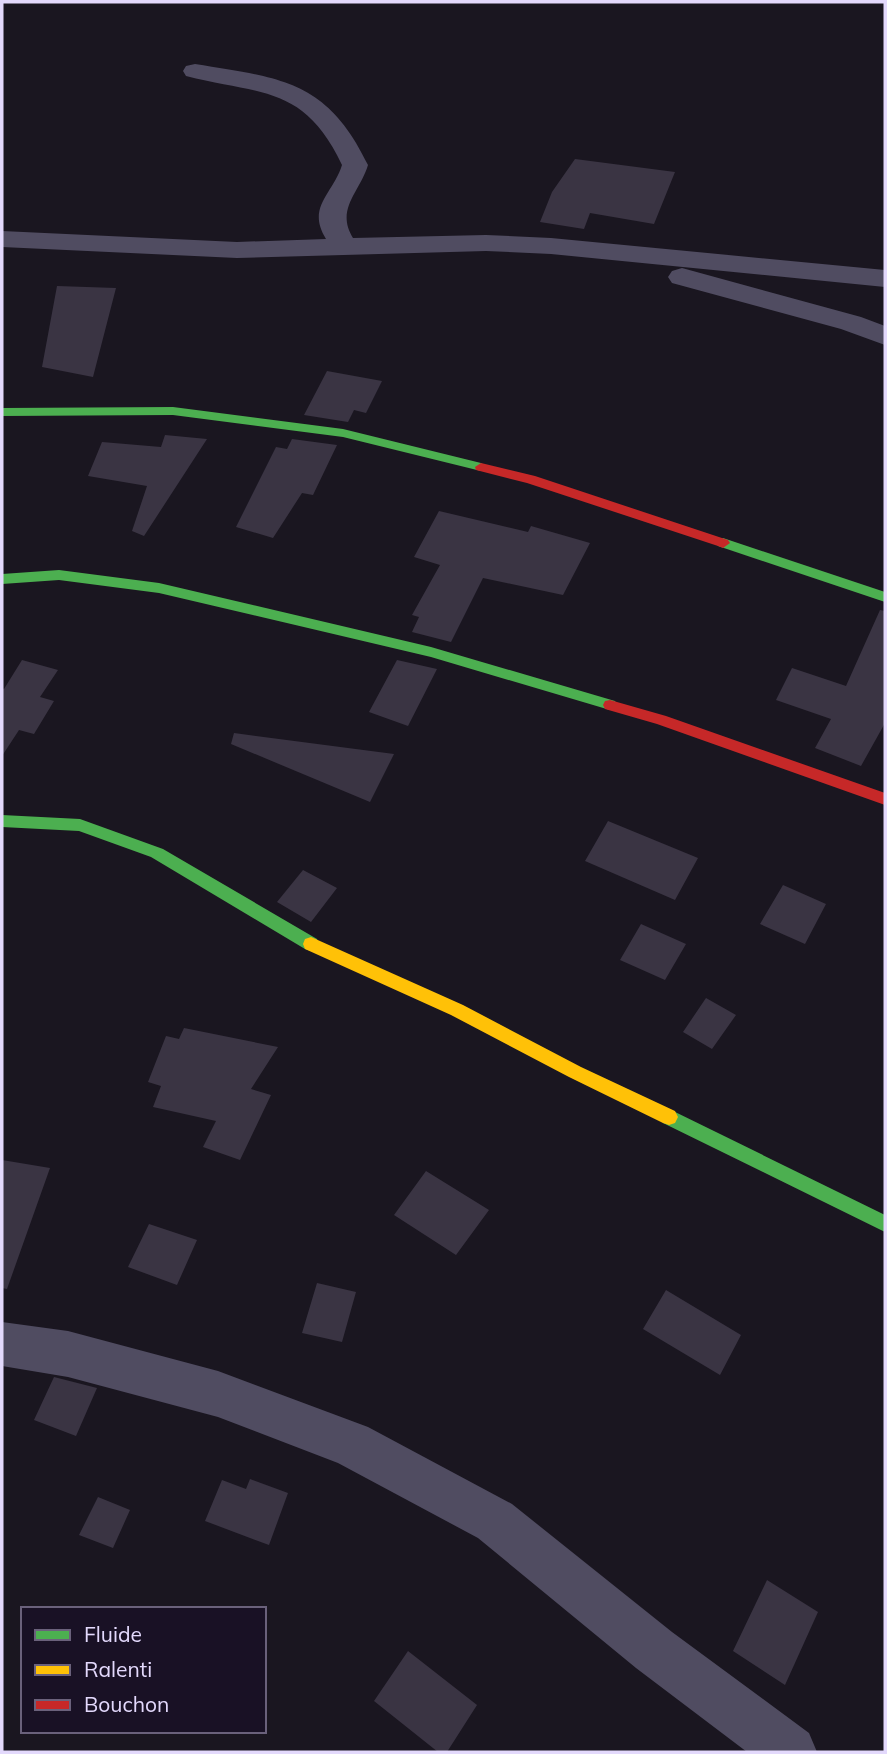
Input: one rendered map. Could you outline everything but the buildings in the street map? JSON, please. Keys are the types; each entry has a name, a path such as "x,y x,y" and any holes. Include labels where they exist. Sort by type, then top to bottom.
{"street":[{"path":"195,71 259,82 291,91 313,103 326,117 355,165 332,207 335,233 345,248"},
{"path":"2,239 177,249 345,248 486,243 885,279"},
{"path":"595,251 851,323 885,336"},
{"path":"2,412 173,411 343,433 530,479 885,597"},
{"path":"2,579 59,575 159,588 431,652 661,720 885,799"},
{"path":"2,821 80,825 157,853 245,908 303,940 457,1010 575,1072 774,1166 885,1224"},
{"path":"2,1344 68,1354 218,1394 351,1444 495,1521 654,1650 790,1752"}],"traffic: fast":[{"path":"2,412 173,411 343,433 481,467"},
{"path":"723,543 885,597"},
{"path":"2,579 59,575 159,588 431,652 610,705"},
{"path":"2,821 80,825 157,853 311,944"},
{"path":"669,1117 885,1224"}],"traffic: slow":[{"path":"311,944 457,1010 575,1072 669,1117"}],"traffic: jam":[{"path":"481,467 530,479 723,543"},
{"path":"610,705 661,720 885,799"}]}
